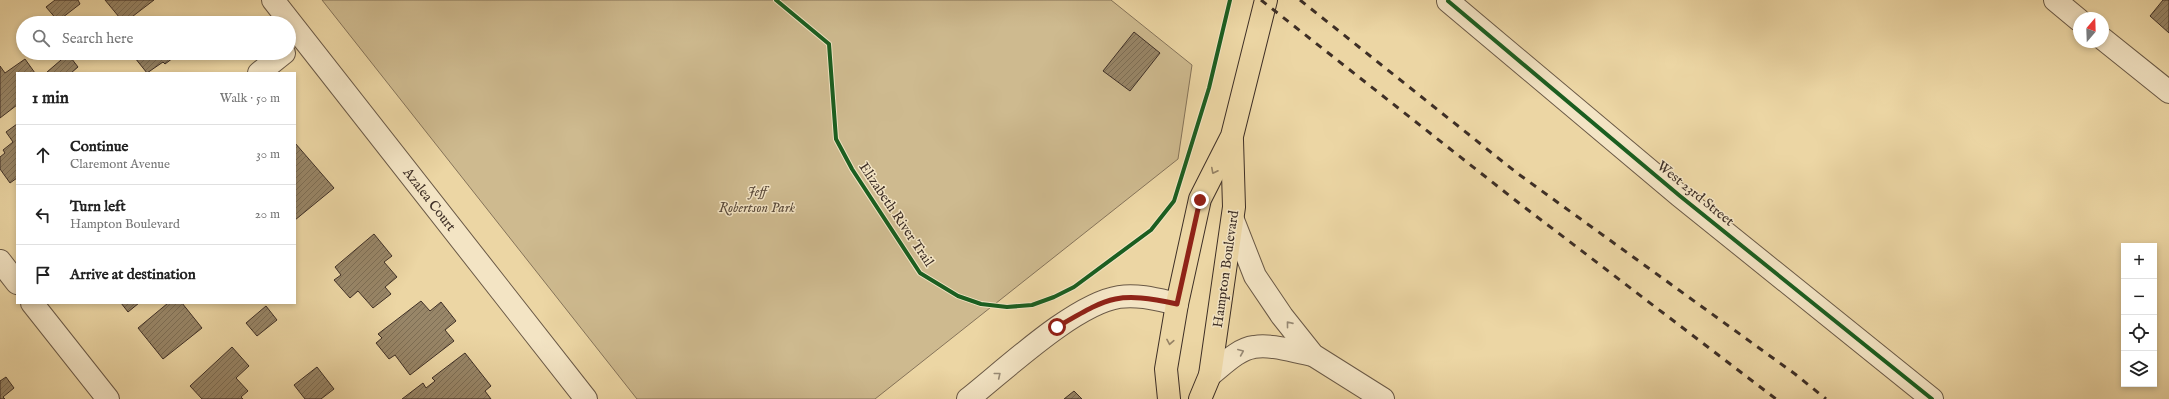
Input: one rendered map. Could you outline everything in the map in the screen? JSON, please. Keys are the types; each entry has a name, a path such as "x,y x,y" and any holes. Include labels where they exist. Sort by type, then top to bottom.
{"main road":[{"name":"Hampton Boulevard","path":"1169,399 1166,369 1177,304 1200,200 1232,136 1266,0"},
{"name":"Hampton Boulevard","path":"1200,399 1210,375 1233,220 1232,136"}],"street":[{"name":"Azalea Court","path":"273,0 281,16"},
{"path":"2055,0 2073,15"},
{"name":"West 23rd Street","path":"1448,1 1680,196 1932,399"},
{"name":"Azalea Court","path":"296,44 586,399"},
{"path":"2109,45 2169,92"},
{"path":"260,72 275,60"},
{"path":"1233,220 1255,276 1282,316 1313,355 1383,399"},
{"path":"968,399 1057,327 1094,306 1119,297 1134,296 1177,304"},
{"path":"33,304 108,399"},
{"path":"1210,375 1235,355 1254,347 1271,347 1313,355"}],"green space":[{"name":"Jeff Robertson Park","path":"322,0 1111,0 1192,65 1178,159 875,399 637,399"}],"building":[{"path":"55,0 78,0 80,4 64,16 54,16 46,7"},
{"path":"105,0 154,0 133,16 118,16"},
{"path":"2163,0 2169,0 2169,33 2150,16"},
{"path":"1134,32 1160,53 1130,91 1103,71"},
{"path":"24,60 26,60 34,72 16,72 16,106 0,118 0,66 5,73"},
{"path":"61,60 73,60 78,67 72,72 47,72"},
{"path":"137,60 170,60 165,64 163,62 146,72"},
{"path":"16,125 16,179 10,183 0,169 0,157 5,153 3,150 13,142 6,132"},
{"path":"296,144 334,188 296,219"},
{"path":"374,234 392,256 384,262 397,277 385,287 391,294 373,308 358,291 350,298 334,280 341,275 335,267"},
{"path":"421,301 430,311 441,302 456,321 445,330 454,341 410,375 395,355 389,359 376,343 382,338 378,334"},
{"path":"122,304 138,304 128,312"},
{"path":"167,304 183,304 202,328 163,359 138,328"},
{"path":"266,306 277,320 257,336 246,323"},
{"path":"232,347 249,366 236,378 248,391 241,397 243,399 202,399 190,386"},
{"path":"465,353 491,386 485,391 491,399 402,399 423,383 426,388 435,381 432,378"},
{"path":"317,367 334,389 321,399 305,399 294,385"},
{"path":"6,377 14,388 3,397 5,399 0,399 0,381"},
{"path":"1074,391 1082,399 1064,399"}],"railway":[{"path":"1261,0 1515,200 1776,399"},
{"path":"1300,0 1517,173 1795,374 1826,399"}],"cycle path":[{"name":"Elizabeth River Trail","path":"776,0 829,44 836,139 852,169 920,273 958,296 981,304 1007,307 1032,305 1054,297 1074,287 1151,230 1174,201 1209,88 1230,0"},
{"path":"1448,1 1680,196 1932,399"}],"route":[{"path":"1057,327 1106,300 1119,297 1134,296 1177,304 1200,200"}]}
